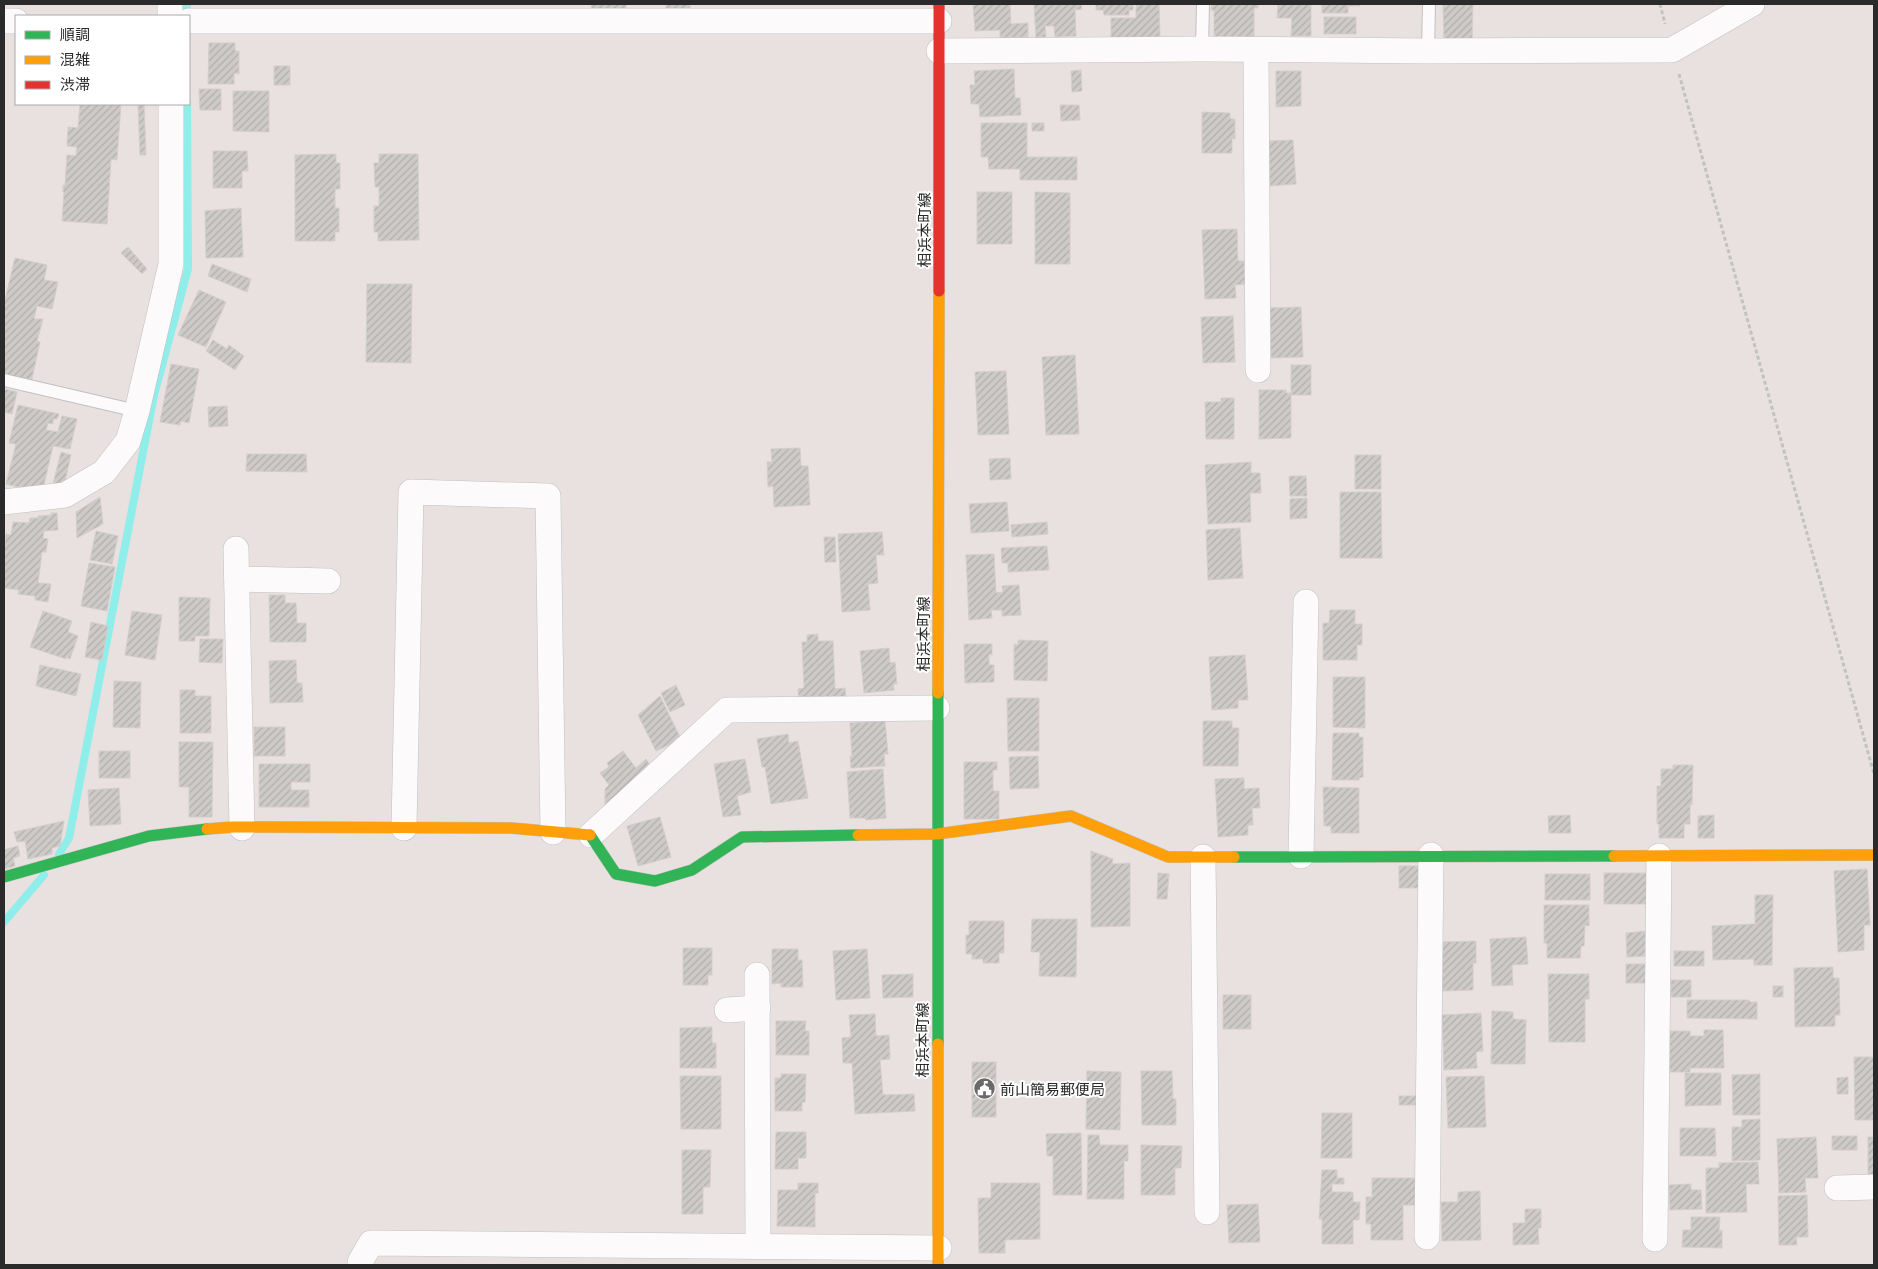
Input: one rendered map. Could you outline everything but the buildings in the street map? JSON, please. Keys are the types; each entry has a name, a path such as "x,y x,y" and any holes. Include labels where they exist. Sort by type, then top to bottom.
{"street":[{"path":"939,51 1202,49 1428,52 1672,50 1752,4"},
{"path":"190,21 939,12"},
{"name":"相浜本町線","path":"938,1257 939,12"},
{"path":"1256,50 1258,370"},
{"path":"4,502 64,495 104,472 128,441 137,412 171,264 171,105"},
{"path":"404,828 411,492 548,496 552,832"},
{"path":"236,549 242,828"},
{"path":"237,579 328,581"},
{"path":"1301,856 1306,602"},
{"path":"4,877 45,867 149,836 168,833 242,828 511,828 591,835 726,710 937,708"},
{"path":"591,835 616,874 655,881 692,870 742,837 937,834 1071,816 1168,857 1874,854"},
{"path":"1427,1237 1431,855"},
{"path":"1654,1239 1659,856"},
{"path":"1203,857 1207,1212"},
{"path":"757,975 758,1246"},
{"path":"727,1010 758,1008"},
{"path":"1837,1188 1874,1187"},
{"path":"360,1265 371,1243 758,1246 938,1257"}],"lane":[{"path":"1202,49 1203,4"},
{"path":"1428,52 1429,4"},
{"path":"4,380 137,412"}],"path":[{"path":"1660,4 1874,774"}],"waterway":[{"path":"187,4 187,15"},
{"path":"59,854 69,838 154,395 188,269 187,105"},
{"path":"4,922 44,875"}],"traffic: fast":[{"path":"938,693 938,1044"},
{"path":"4,877 149,836 207,829"},
{"path":"590,835 616,874 655,881 692,870 742,837 858,835"},
{"path":"1234,857 1614,856"}],"traffic: slow":[{"path":"938,693 939,291"},
{"path":"858,835 937,834 1071,816 1168,857 1234,857"},
{"path":"207,829 233,827 511,828 590,835"},
{"path":"1614,856 1874,855"},
{"path":"938,1044 938,1265"}],"traffic: jam":[{"path":"939,4 939,291"}],"place":[{"name":"前山簡易郵便局","path":"984,1089"}]}
